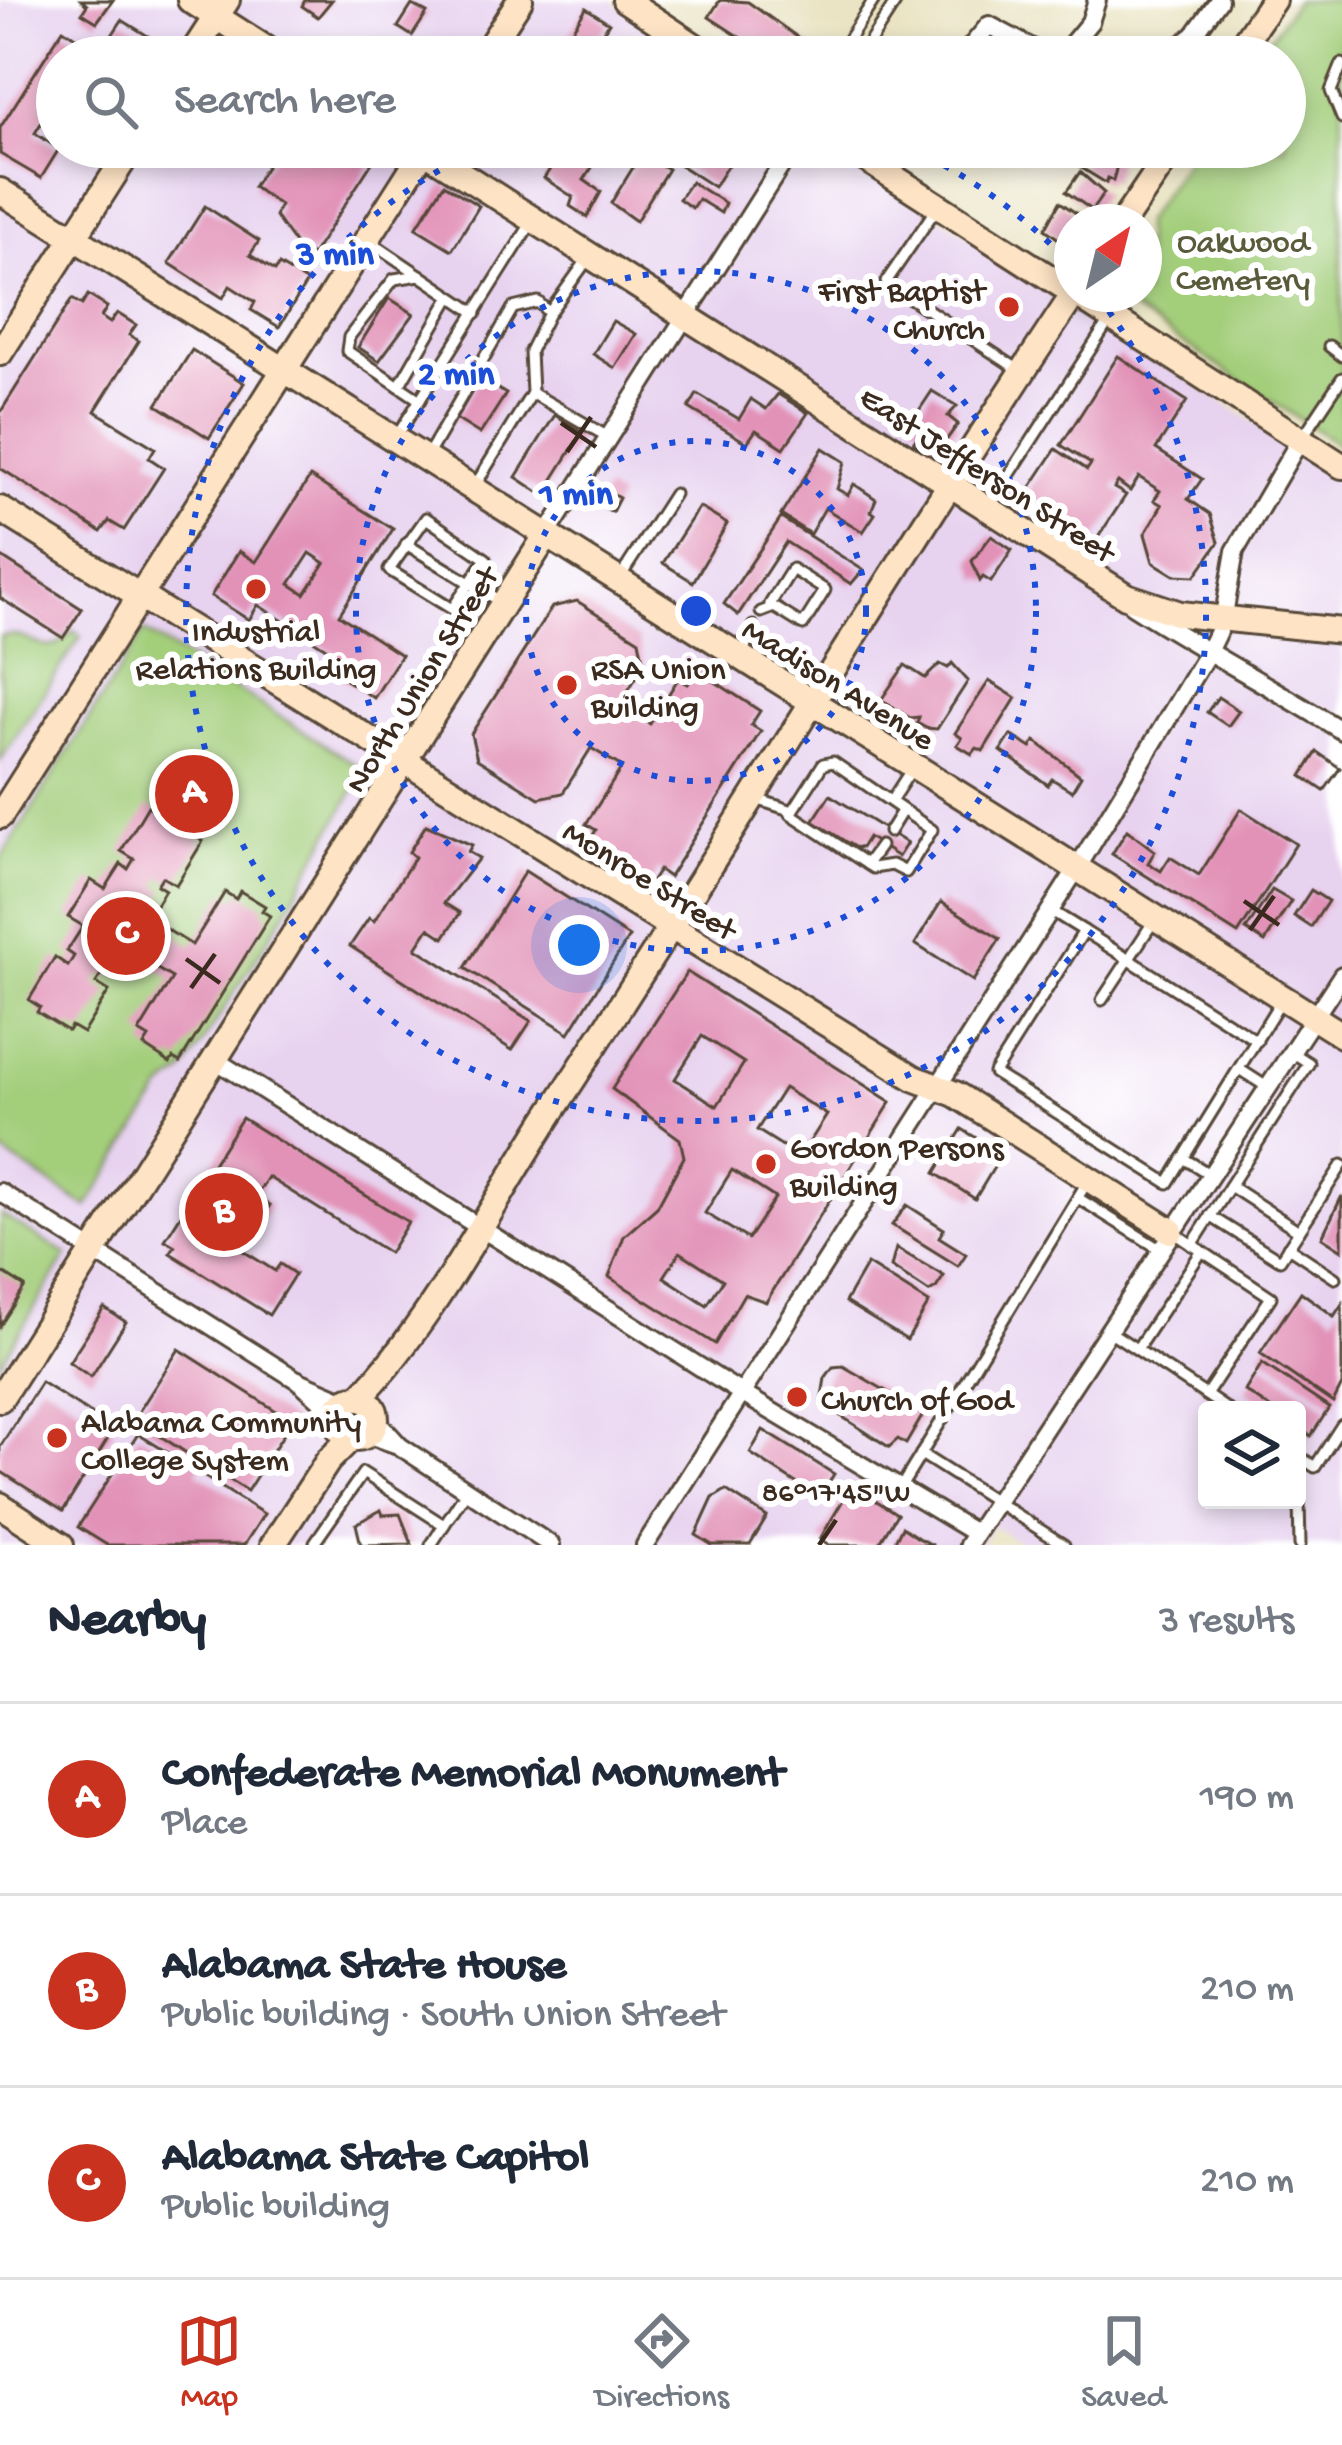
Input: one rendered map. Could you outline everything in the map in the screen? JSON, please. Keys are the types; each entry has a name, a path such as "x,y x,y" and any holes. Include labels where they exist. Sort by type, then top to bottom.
{"main road":[{"path":"190,0 221,8 254,36"},
{"path":"497,36 520,0"},
{"path":"625,0 679,36"},
{"path":"1248,36 1273,0"},
{"path":"203,36 221,8"},
{"path":"0,353 118,168"},
{"path":"0,815 411,168"},
{"name":"East Jefferson Street","path":"454,168 1087,572"},
{"path":"879,168 1054,281"},
{"path":"1135,204 1160,168"},
{"name":"Madison Avenue","path":"0,191 618,581 745,649 810,702 1342,1035"},
{"path":"273,1545 1062,312"},
{"path":"1102,312 1342,466"},
{"name":"Monroe Street","path":"0,509 669,928 936,1088 955,1094 1083,1188 1180,1244"},
{"name":"North Union Street","path":"0,1399 546,536"},
{"path":"1087,572 1151,607 1223,621 1342,631"},
{"path":"0,1505 61,1545"}],"street":[{"path":"1078,36 1090,22 1097,0"},
{"path":"1193,36 1219,0"},
{"path":"980,36 989,25 1001,36"},
{"name":"North Union Street","path":"546,536 780,168"},
{"path":"645,1545 1076,870 1207,653 1223,621 1235,551 1300,440"},
{"name":"East Jefferson Street","path":"1087,572 1207,653 1233,661 1342,731"},
{"path":"217,1061 741,1393 901,1488 972,1539 1106,1329 1180,1244 1211,1175 1342,975"},
{"path":"0,1192 551,1545"}],"lane":[{"path":"851,36 874,0"},
{"path":"874,36 897,0"},
{"path":"1342,64 1331,91 1342,118"},
{"path":"938,207 886,282 1022,372"},
{"path":"394,440 534,220"},
{"path":"367,239 476,313"},
{"path":"473,489 532,393 530,351 549,313 590,256"},
{"path":"420,275 394,280 350,337 347,351 420,400"},
{"path":"399,386 451,296"},
{"path":"425,460 513,308 538,302 549,313"},
{"path":"988,508 1112,318"},
{"path":"1329,346 1342,356"},
{"path":"1300,440 1342,378"},
{"path":"532,393 608,437"},
{"path":"618,581 674,494"},
{"path":"426,518 485,555 473,585 449,610 391,573 406,544 426,518"},
{"path":"406,544 503,604"},
{"path":"792,569 825,590 802,625 770,612 770,604 792,569"},
{"path":"745,649 753,626"},
{"path":"745,649 763,633"},
{"path":"750,797 793,811 867,864 906,872 932,830 833,762 823,764 793,811"},
{"path":"891,801 913,767"},
{"path":"889,832 902,812"},
{"path":"867,864 880,846"},
{"path":"1050,910 1256,1041"},
{"path":"1102,1000 1155,919"},
{"path":"1084,931 994,1072 1168,1183 1283,998"},
{"path":"1137,1349 1180,1244 1210,1216 1309,1063 1290,1051"},
{"path":"1239,1069 1267,1088"},
{"path":"1183,1158 1211,1175"},
{"path":"1210,1216 1280,1260 1342,1165"},
{"path":"1230,1186 1299,1231"},
{"path":"901,1488 1083,1188"},
{"name":"Monroe Street","path":"1180,1244 1271,1298 1206,1395"},
{"path":"1288,1247 1335,1278"},
{"path":"1106,1329 1215,1401"},
{"path":"1306,1461 1315,1467 1342,1425"},
{"path":"921,1454 1064,1545"},
{"path":"287,1522 318,1544 363,1473 444,1525"},
{"path":"431,1545 466,1490"},
{"path":"1299,1509 1300,1545"}],"shaded area":[{"path":"0,0 610,0 664,36 36,36 36,168 864,168 1054,292 1054,312 1085,312 1342,480 1342,1545 1023,1545 993,1526 980,1545 0,1545"}],"green space":[{"name":"Oakwood Cemetery","path":"1296,0 1342,0 1342,447 1136,312 1162,312 1162,204 1156,204 1181,168 1306,168 1306,36 1271,36"},
{"path":"73,631 81,636 0,761 0,636 23,637 46,647"},
{"path":"144,631 365,770 286,911 183,1074 163,1089 87,1207 0,1151 0,860"},
{"path":"0,1214 67,1255 0,1364"}],"building":[{"path":"81,0 113,0 97,22 82,13 87,5"},
{"path":"305,0 332,0 318,17 302,6"},
{"path":"720,0 748,2 796,36 738,36 709,17"},
{"path":"412,5 427,13 412,36 398,27"},
{"path":"586,8 609,23 601,36 568,36"},
{"path":"122,20 148,36 112,36"},
{"path":"36,71 36,168 47,168 41,178 0,154 0,128"},
{"path":"265,168 369,168 312,255 295,244 275,216 280,205 253,187"},
{"path":"551,168 592,168 584,180 601,192 587,217 570,206 573,197 544,178"},
{"path":"633,168 668,169 636,221 611,203"},
{"path":"685,168 726,168 714,187"},
{"path":"1082,168 1116,168 1113,181 1108,178 1106,183"},
{"path":"1080,172 1104,193 1096,204 1083,204 1066,192"},
{"path":"691,182 725,203 721,213 698,199 692,208 679,199"},
{"path":"444,184 479,206 452,250 416,228"},
{"path":"205,206 259,241 250,255 275,271 279,265 307,282 279,327 251,310 255,302 230,286 223,298 169,263"},
{"path":"1054,213 1054,236 1045,229"},
{"path":"88,295 107,307 101,317 110,323 117,313 136,325 129,335 139,341 95,411 155,448 149,458 164,468 124,530 109,521 101,532 0,468 0,413 72,299 82,305"},
{"path":"389,298 414,314 379,361 358,347"},
{"path":"613,321 636,334 615,368 593,354"},
{"path":"192,350 244,383 209,438 157,405"},
{"path":"1118,356 1187,401 1156,449 1202,479 1188,499 1210,514 1219,542 1195,576 1174,575 1153,562 1145,534 1162,505 1154,500 1160,491 1139,477 1130,491 1118,482 1114,488 1126,495 1093,545 1023,499 1056,449 1087,470 1091,464 1061,445"},
{"path":"480,378 506,394 480,434 456,419"},
{"path":"932,391 957,406 948,416 958,424 942,446 924,449 913,443 924,428 912,421"},
{"path":"697,394 739,419 751,399 766,409 778,394 808,413 784,448 756,430 747,443 689,408"},
{"path":"555,415 582,433 543,495 516,477"},
{"path":"823,448 845,462 837,489 848,495 854,484 876,499 871,511 875,514 863,532 825,508 810,534 781,515"},
{"name":"Industrial Relations Building","path":"310,477 393,529 339,615 401,655 374,698 339,676 348,662 258,605 249,620 211,596 239,551 256,562","holes":["310,553 325,563 305,594 290,584"]},
{"path":"606,490 619,498 612,512 597,503"},
{"path":"699,507 727,524 693,582 663,563"},
{"path":"781,518 863,570 851,584 786,542 738,615 724,604"},
{"path":"991,536 1012,550 991,582 983,577 980,581 972,561"},
{"path":"0,556 82,609 63,638 0,598"},
{"path":"577,601 639,640 644,665 619,705 650,724 678,679 688,684 697,670 760,711 751,725 761,731 669,877 659,870 650,884 588,844 596,830 586,824 622,767 591,748 563,793 539,798 477,759 471,734 552,607"},
{"path":"952,663 968,681 937,729 926,728 917,723 919,717 910,718 881,700 905,665 925,678 940,664 948,668"},
{"path":"989,681 1016,698 983,751 977,748 972,754 957,745 962,738 955,733"},
{"path":"1218,697 1239,711 1228,726 1207,712"},
{"path":"1011,735 1031,748 1035,741 1081,776 1072,791 1052,779 1048,785 1001,751"},
{"path":"1317,752 1340,768 1324,791 1302,776"},
{"path":"830,795 907,843 898,857 868,837 861,848 854,847 813,821"},
{"path":"148,806 160,813 163,808 194,828 191,834 203,841 176,885 162,877 157,885 165,890 148,918 192,945 225,892 236,899 240,891 265,906 262,911 270,916 180,1062 173,1058 170,1063 144,1046 149,1038 139,1032 172,978 127,950 110,978 102,974 96,983 109,991 83,1033 71,1026 68,1031 37,1012 40,1007 29,1000 55,957 68,966 74,956 67,951 83,926 68,917 91,880 105,889 121,864 128,869 134,859 121,851"},
{"path":"1241,809 1296,844 1238,934 1112,854 1127,830 1155,851 1148,863 1161,871 1170,857 1199,875"},
{"path":"426,825 472,845 468,852 479,858 444,903 460,913 444,938 429,928 416,948 531,1021 512,1050 350,946 369,918 374,921 415,857 409,852"},
{"path":"525,871 629,937 569,1033 465,968"},
{"path":"1272,890 1291,901 1265,942 1246,930"},
{"path":"1311,890 1328,901 1311,927 1294,916"},
{"path":"941,902 1000,939 973,981 915,944"},
{"name":"Gordon Persons Building","path":"687,972 891,1102 766,1302 744,1294 715,1344 609,1277 624,1236 657,1207 684,1157 680,1139 612,1089","holes":["702,1036 744,1063 717,1106 675,1079","784,1088 827,1115 800,1157 757,1130","732,1170 775,1198 748,1239 705,1213","680,1252 723,1280 707,1305 664,1277"]},
{"path":"242,1118 408,1222 389,1253 268,1177 256,1196 270,1205 255,1229 240,1219 226,1240 275,1271 280,1264 295,1274 269,1315 170,1253 175,1246 165,1240"},
{"path":"962,1129 1002,1154 975,1199 935,1173"},
{"path":"1342,1196 1342,1250 1322,1237"},
{"path":"907,1205 944,1229 939,1237 966,1254 958,1266 892,1225"},
{"path":"896,1248 944,1276 936,1288 929,1292 891,1267"},
{"path":"867,1264 929,1303 907,1340 845,1302"},
{"path":"0,1271 25,1287 0,1326"},
{"path":"1301,1292 1334,1316 1342,1304 1342,1385 1333,1403 1260,1353"},
{"path":"104,1308 126,1322 91,1377 69,1362"},
{"path":"179,1349 292,1421 247,1491 203,1463 197,1472 264,1514 244,1545 107,1545 78,1527 138,1434 183,1462 188,1454 134,1419"},
{"path":"1262,1363 1329,1408 1311,1436 1306,1433 1306,1401 1260,1401 1245,1391"},
{"path":"843,1366 924,1413 906,1444 898,1439 889,1447 821,1403 825,1378 833,1367"},
{"name":"Alabama Community College System","path":"41,1382 114,1429 63,1511 0,1471 0,1447"},
{"path":"763,1430 834,1474 819,1498 750,1453"},
{"path":"852,1485 897,1514 878,1545 829,1545 820,1539"},
{"path":"726,1490 767,1517 750,1545 712,1545 696,1535 713,1498"},
{"path":"381,1510 383,1515 400,1514 412,1544 361,1545 356,1524"},
{"path":"902,1527 918,1538 933,1545 893,1545"}],"place":[{"name":"First Baptist Church","path":"1009,307"},
{"name":"Industrial Relations Building","path":"256,589"},
{"name":"RSA Union Building","path":"567,685"},
{"name":"Confederate Memorial Monument","path":"194,794"},
{"name":"Alabama State Capitol","path":"126,936"},
{"name":"Gordon Persons Building","path":"766,1164"},
{"name":"Alabama State House","path":"224,1212"},
{"name":"Church of God","path":"797,1397"},
{"name":"Alabama Community College System","path":"57,1438"}]}
